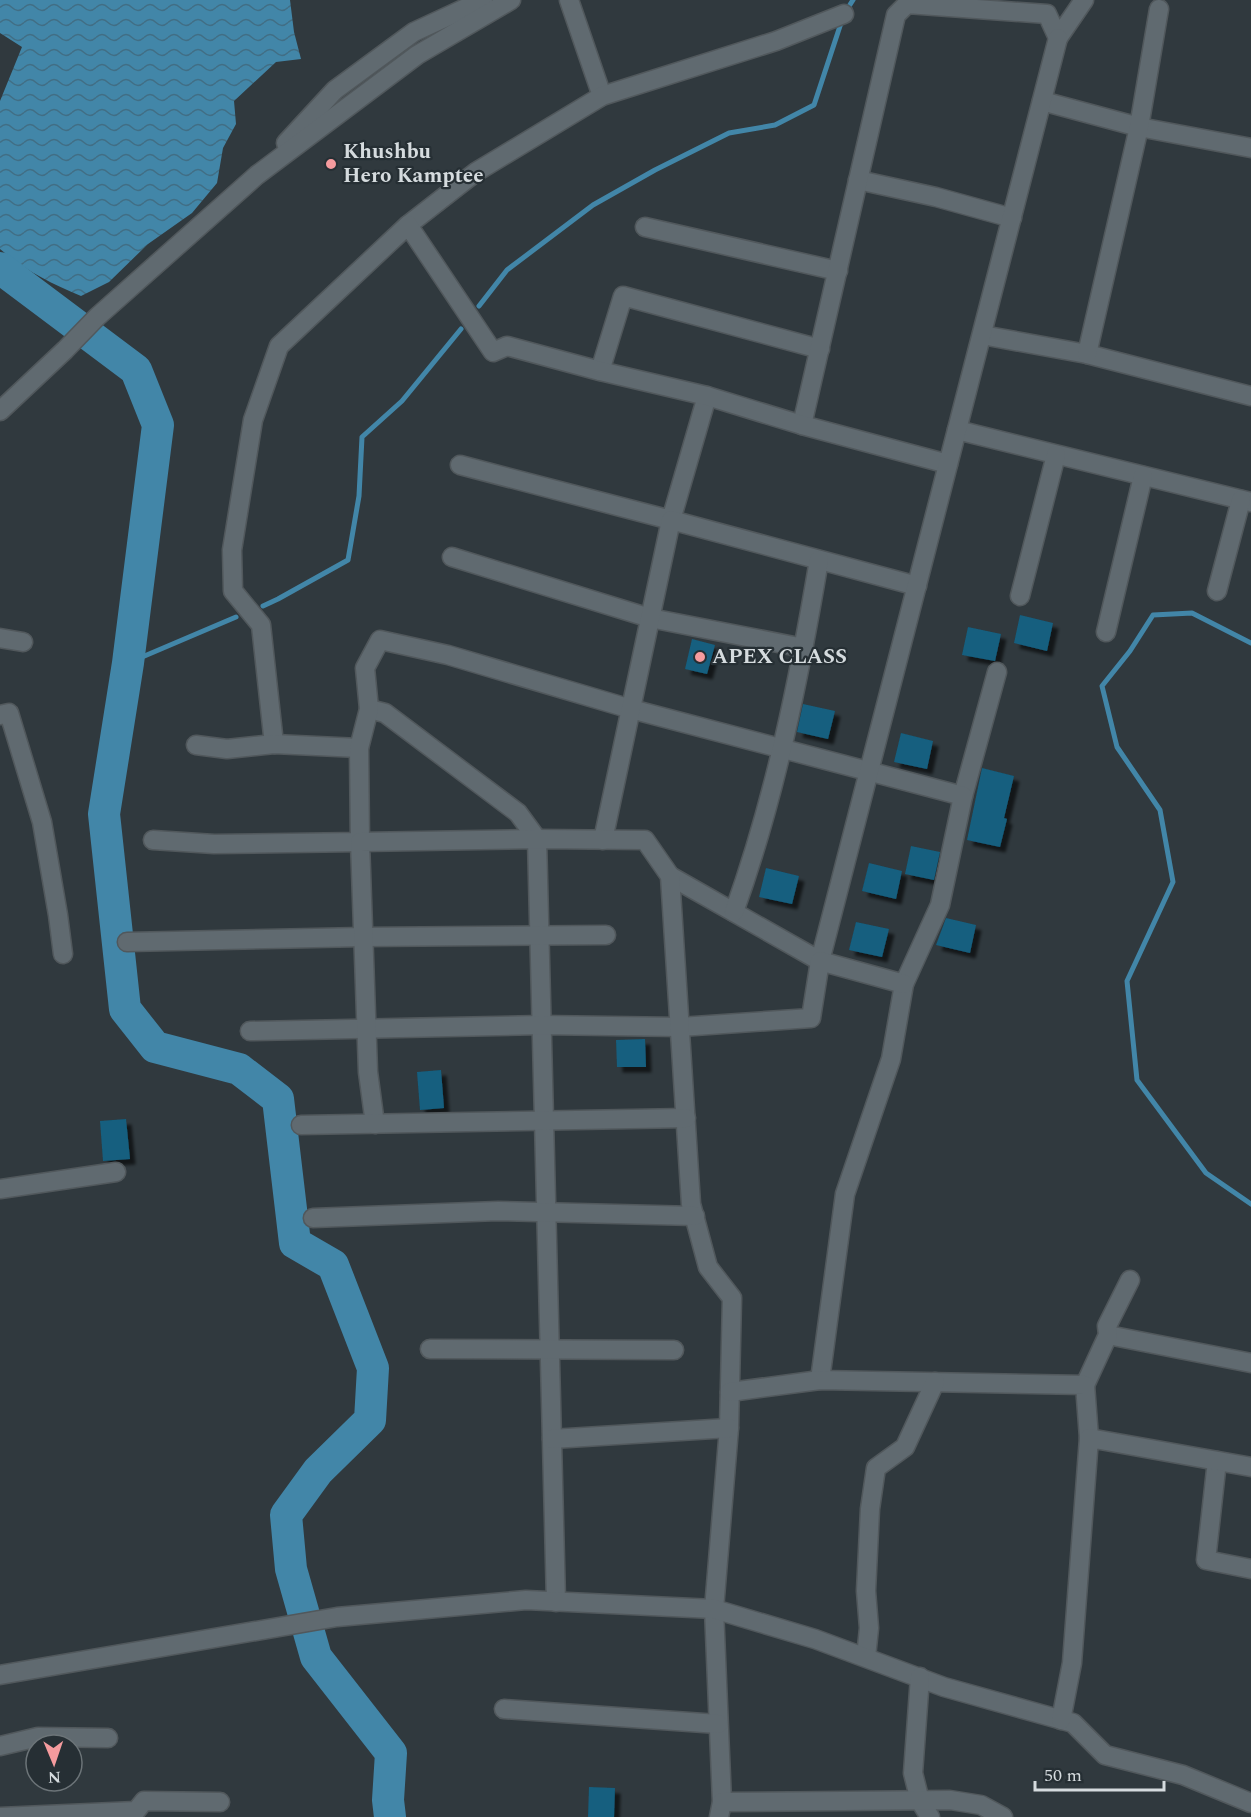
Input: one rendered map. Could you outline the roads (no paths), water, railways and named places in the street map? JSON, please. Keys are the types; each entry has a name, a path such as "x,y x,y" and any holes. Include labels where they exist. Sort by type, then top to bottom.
{"street":[{"path":"257,175 335,90 414,32 483,0"},
{"path":"0,411 97,317 257,175 417,55 511,0"},
{"path":"569,0 602,96"},
{"path":"250,1030 541,1025 680,1027 812,1018 820,961 1058,38 1084,0"},
{"path":"802,425 896,15 907,4 1047,14 1058,38"},
{"path":"1087,354 1139,127 1159,9"},
{"path":"274,744 261,626 234,591 232,550 253,420 279,346 408,225 476,172 602,96 776,41 844,14"},
{"path":"1042,101 1139,127 1251,148"},
{"path":"858,180 936,197 1012,218"},
{"path":"408,225 494,352 507,346 706,396 802,425 948,464"},
{"path":"645,227 838,271"},
{"path":"600,371 623,296 820,349"},
{"path":"982,335 1087,354 1251,396"},
{"path":"603,840 671,520 706,396"},
{"path":"957,430 1246,501 1217,591"},
{"path":"1020,596 1056,454"},
{"path":"460,465 917,586"},
{"path":"1106,632 1143,476"},
{"path":"452,557 650,618 804,648"},
{"path":"734,912 755,854 782,748 804,648 819,560"},
{"path":"0,638 23,642"},
{"path":"375,1124 368,1072 359,748 369,709 365,668 380,640 448,655 631,709 963,796"},
{"path":"820,1380 845,1194 891,1059 904,984 940,905 963,796 997,672"},
{"path":"369,709 385,713 518,813 537,839 556,1602"},
{"path":"0,715 9,713 42,822 63,954"},
{"path":"196,746 227,749 274,744 359,748"},
{"path":"153,840 214,844 537,839 645,840 670,876 820,961 904,984"},
{"path":"670,876 692,1204 708,1267 732,1298 729,1428 714,1609 720,1810 950,1800 981,1805 1003,1817"},
{"path":"126,942 539,934 606,935"},
{"path":"301,1125 686,1118"},
{"path":"0,1188 116,1172"},
{"path":"313,1218 498,1211 694,1216"},
{"path":"1061,1720 1072,1663 1089,1438 1085,1385 1108,1335 1107,1326 1130,1280"},
{"path":"1108,1335 1251,1363"},
{"path":"430,1349 674,1350"},
{"path":"730,1392 820,1380 1085,1385"},
{"path":"866,1658 869,1628 866,1591 870,1509 876,1468 905,1447 935,1382"},
{"path":"552,1439 729,1428"},
{"path":"1089,1438 1251,1467"},
{"path":"1217,1461 1206,1560 1251,1569"},
{"path":"0,1674 338,1617 525,1600 714,1609 814,1639 944,1687 1074,1723 1105,1755 1183,1775 1251,1803"},
{"path":"920,1677 913,1773 920,1801 930,1817"},
{"path":"504,1708 718,1724"},
{"path":"0,1746 38,1737 108,1738"},
{"path":"0,1817 136,1811 144,1801 220,1802"}],"water":[{"path":"0,0 290,0 294,32 301,59 276,62 234,101 236,124 223,148 217,183 192,213 148,244 109,282 81,296 39,276 0,249 0,101 22,47 0,33"}],"waterway":[{"path":"846,11 853,0"},
{"path":"479,306 507,270 593,205 655,170 729,133 775,125 814,105 842,20"},
{"path":"0,268 136,370 158,425 128,663 104,814 125,1009 155,1047 239,1069 278,1099 295,1243 333,1265 373,1368 370,1420 318,1471 286,1515 291,1569 316,1657 391,1753 388,1800 390,1817"},
{"path":"263,606 348,560 359,496 362,437 402,401 461,329"},
{"path":"1251,643 1192,613 1153,615 1130,651 1102,686 1117,747 1160,810 1173,882 1127,981 1137,1080 1206,1173 1251,1204"},
{"path":"128,663 236,617"}],"place":[{"name":"Khushbu Hero Kamptee","path":"331,164"},
{"name":"APEX CLASS","path":"700,657"}]}
